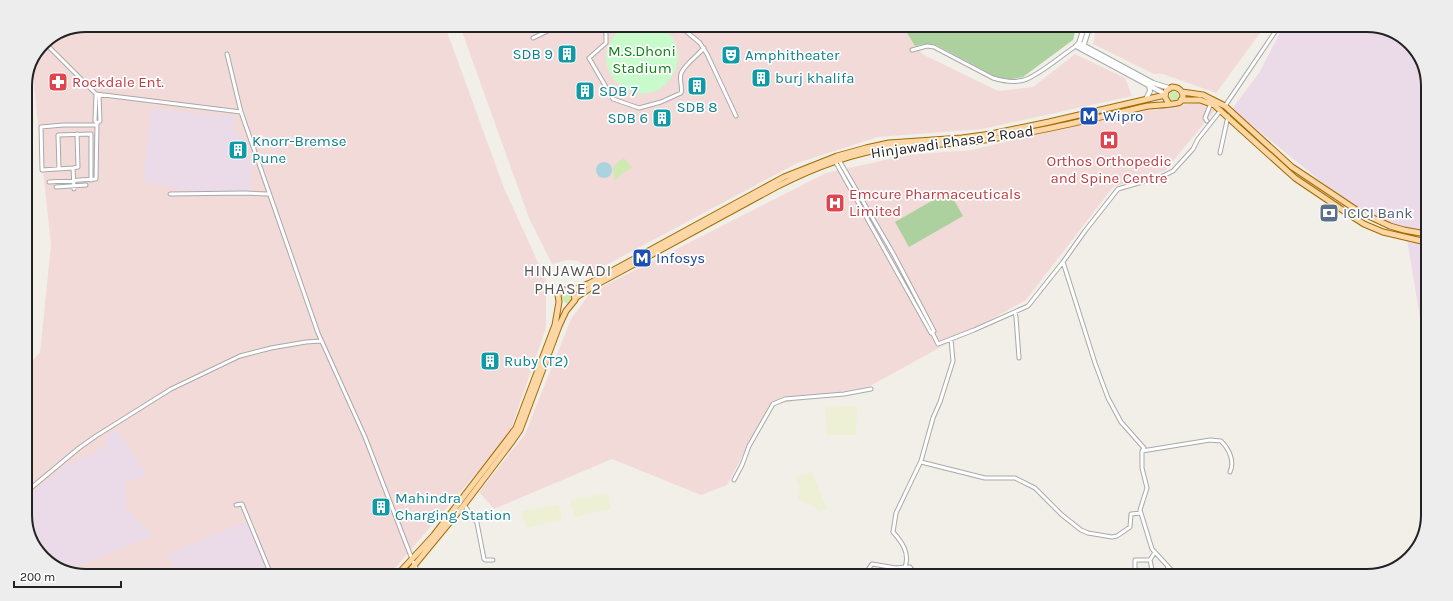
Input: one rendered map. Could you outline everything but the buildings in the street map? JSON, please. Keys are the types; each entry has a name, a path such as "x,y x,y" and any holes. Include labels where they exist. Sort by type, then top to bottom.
{"main road":[{"path":"1421,233 1390,226 1343,202 1292,167 1223,108 1203,95 1182,92 1177,87 1170,88 1165,94 1165,99 1170,104 1176,104 1182,100 1200,100 1223,108 1228,116 1295,178 1347,213 1364,224 1383,232 1421,241"},
{"path":"1182,92 1182,100"},
{"name":"Hinjawadi Phase 2 Road","path":"571,291 590,283 784,177 866,148 889,143 962,138 991,134 1050,122 1165,94"},
{"name":"Hinjawadi Phase 2 Road","path":"575,298 781,184 836,159 889,148 962,143 992,139 1052,128 1148,106 1170,104"},
{"path":"403,569 434,535 512,438 555,325 559,302 558,297 561,292 567,289 571,291 574,294 574,302 570,305 561,323 524,420 512,438 464,505 412,569"},
{"path":"559,302 564,306 570,305"}],"street":[{"path":"533,38 546,32"},
{"path":"605,32 606,43 589,58 613,99 639,108 660,102 681,93 682,88 680,76 683,67 691,62 704,48"},
{"path":"687,32 704,48 720,79 736,116"},
{"path":"912,50 926,46 934,47 993,78 1003,81 1017,81 1032,76 1078,45 1083,32"},
{"path":"1082,48 1088,32"},
{"path":"836,159 898,276 938,344 1028,306 1118,189 1163,176 1173,171 1193,149 1275,32"},
{"path":"1078,45 1165,94"},
{"path":"49,47 98,95 241,112"},
{"path":"1082,48 1153,83 1170,88"},
{"path":"227,54 241,112 268,194 321,341 365,437 416,569"},
{"path":"1146,99 1150,91 1149,85"},
{"path":"49,182 96,179 97,124 100,120 98,95"},
{"path":"1207,121 1205,118 1211,103"},
{"path":"1220,153 1228,116"},
{"path":"77,134 78,167 42,170 41,128 43,126 97,124"},
{"path":"62,125 62,135"},
{"path":"59,169 58,136 91,134 91,180"},
{"path":"91,157 97,157"},
{"path":"836,159 903,274 934,331 932,332"},
{"path":"73,168 74,187"},
{"path":"61,181 61,186"},
{"path":"56,187 86,185"},
{"path":"170,194 268,194"},
{"path":"1063,262 1095,363 1108,398 1121,422 1144,448 1142,451 1142,468 1147,488 1140,510 1152,549 1168,567"},
{"path":"898,276 903,274"},
{"path":"1015,312 1019,358"},
{"path":"905,567 907,562 902,542 893,532 896,513 921,462 933,418 940,402 953,361 951,339"},
{"path":"32,487 96,436 171,389 240,356 271,348 321,341"},
{"path":"734,480 742,465 749,446 773,404 785,399 844,394 871,388"},
{"path":"1142,451 1210,440 1221,441 1231,455 1233,466 1230,472"},
{"path":"921,462 985,478 1015,478 1035,488 1062,515 1081,530 1088,533 1112,538 1130,526 1132,514 1141,514"},
{"path":"236,505 242,504 269,569"},
{"path":"464,505 477,523 484,559 493,560"},
{"path":"1150,560 1155,552"},
{"path":"1135,569 1135,560 1150,560"},
{"path":"1150,560 1152,569"},
{"path":"868,569 872,564 896,568 910,567 911,569"}],"shaded area":[{"path":"86,32 447,32 504,188 546,280 546,328 508,437 442,513 443,516 437,519 394,569 75,568 59,562 45,551 35,533 32,519 32,361 40,353 51,245 33,77 36,65 41,56 56,41 65,36"},
{"path":"462,32 908,32 922,54 998,91 1033,87 1075,54 1125,78 1132,96 982,129 878,137 797,163 593,272 578,261 567,260 552,264 529,218"},
{"path":"1095,32 1261,32 1216,93 1163,74 1154,74 1093,44"},
{"path":"1280,32 1378,33 1394,39 1410,53 1418,68 1421,82 1421,323 1405,228 1383,224 1345,201 1232,109 1259,73"},
{"path":"1198,103 1215,110 1165,171 1113,187 1026,300 870,386 769,406 727,485 701,495 612,459 494,509 479,492 525,434 571,319 590,293 826,173 908,155 972,150 1134,111"},
{"path":"151,109 235,116 234,133 240,134 251,160 249,192 184,191 143,181"},
{"path":"116,430 147,477 126,482 126,508 131,511 134,517 154,535 75,568 65,565 50,556 41,545 33,526 32,493 72,461 74,462 88,454 90,456 108,444 105,438"},
{"path":"246,522 266,569 176,569 167,554"}],"green space":[{"name":"M.S.Dhoni Stadium","path":"666,32 673,38 678,51 677,65 671,77 662,87 650,93 636,93 621,86 615,81 606,60 610,41 616,33"},
{"path":"906,32 1075,32 1073,40 1023,77 1012,79 998,78 936,45 925,44 915,46"},
{"path":"1172,92 1176,92 1178,96 1176,100 1172,100 1170,98 1170,94"},
{"path":"624,158 632,168 622,173 615,181 613,169 618,162"},
{"path":"949,191 963,216 909,247 895,222"},
{"path":"565,293 569,293 571,294 571,302 565,303 562,300 562,296"},
{"path":"857,406 856,435 827,435 825,407"},
{"path":"812,472 827,509 819,512 815,507 798,499 800,489 796,479 797,476"},
{"path":"608,493 611,509 575,517 570,500"},
{"path":"559,504 562,520 526,528 521,511"}],"water":[{"path":"601,162 607,162 612,167 610,176 607,178 601,178 596,173 596,167"}],"place":[{"name":"SDB 9","path":"567,54"},
{"name":"Amphitheater","path":"731,55"},
{"name":"burj khalifa","path":"761,78"},
{"name":"Rockdale Ent.","path":"58,82"},
{"name":"SDB 8","path":"697,86"},
{"name":"SDB 7","path":"585,91"},
{"name":"Wipro","path":"1089,116"},
{"name":"SDB 6","path":"662,118"},
{"name":"Orthos Orthopedic and Spine Centre","path":"1109,140"},
{"name":"Knorr-Bremse Pune","path":"238,150"},
{"name":"Emcure Pharmaceuticals Limited","path":"835,203"},
{"name":"ICICI Bank","path":"1329,213"},
{"name":"Infosys","path":"642,258"},
{"name":"Ruby (T2)","path":"490,361"},
{"name":"Mahindra Charging Station","path":"381,507"}],"district":[{"name":"HINJAWADI PHASE 2","path":"568,279"}]}
